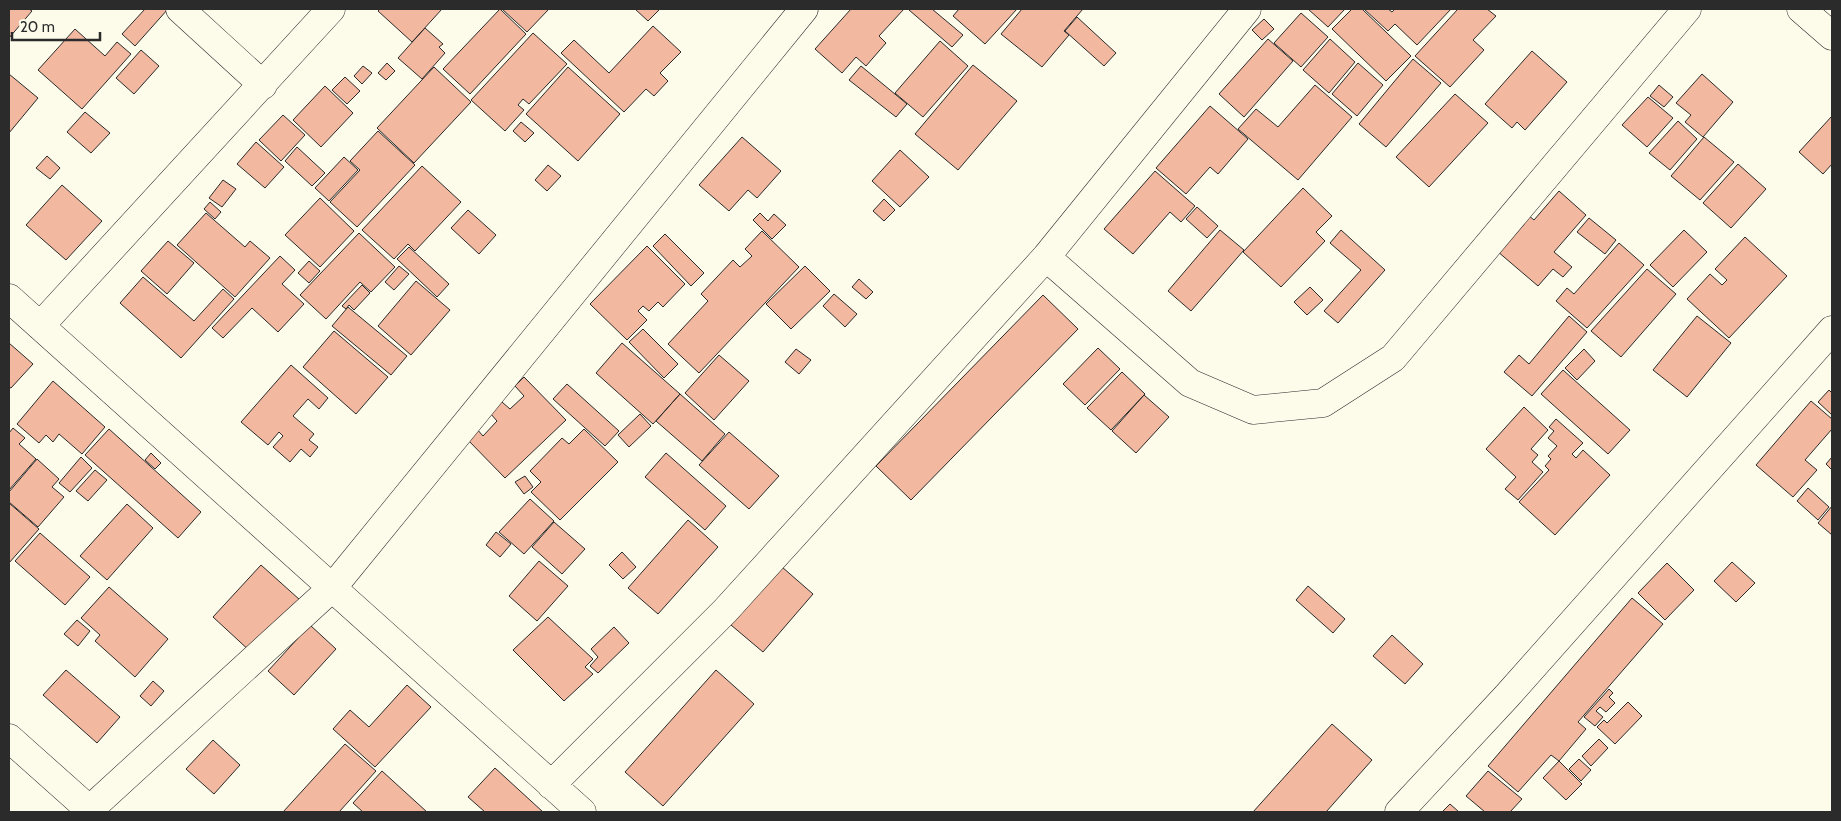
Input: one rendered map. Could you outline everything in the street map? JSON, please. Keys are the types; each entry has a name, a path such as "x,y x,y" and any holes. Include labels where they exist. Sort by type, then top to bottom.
{"street":[{"path":"180,9 263,85"},
{"path":"40,326 331,9"},
{"path":"9,738 90,811 333,587 804,9"},
{"path":"1046,258 1190,383 1253,410 1323,403 1393,358 1687,9"},
{"path":"1801,9 1832,36"},
{"path":"551,785 725,611 1046,258 1238,12"},
{"path":"9,298 582,812"},
{"path":"1399,812 1507,696 1832,330"}],"building":[{"path":"9,9 29,9 32,11 9,38"},
{"path":"145,9 168,9 135,46 122,34"},
{"path":"380,9 442,9 412,42 378,11"},
{"path":"500,9 526,34 470,94 443,69"},
{"path":"502,9 549,9 527,32"},
{"path":"635,9 660,9 648,21"},
{"path":"851,9 904,9 879,36 886,43 866,66 856,57 842,73 815,49"},
{"path":"932,9 963,35 952,47 909,10"},
{"path":"959,9 1017,9 985,44 953,16"},
{"path":"1022,9 1083,9 1064,31 1069,35 1042,67 1001,34"},
{"path":"1308,9 1345,9 1328,27"},
{"path":"1352,9 1362,9 1411,56 1386,81 1332,29"},
{"path":"1364,9 1388,9 1392,12 1395,9 1451,9 1417,45 1395,24 1388,31"},
{"path":"1458,9 1487,9 1496,16 1473,40 1484,50 1450,87 1415,56"},
{"path":"1301,13 1328,37 1301,67 1274,43"},
{"path":"1077,17 1116,53 1104,66 1065,31"},
{"path":"1264,19 1274,29 1262,40 1252,30"},
{"path":"653,26 681,52 660,73 668,81 654,96 646,89 624,112 561,53 574,40 609,73"},
{"path":"425,28 443,44 439,47 445,53 422,79 398,58"},
{"path":"75,29 105,56 117,42 131,54 82,109 38,70"},
{"path":"533,33 567,64 529,104 523,99 518,105 524,110 505,131 471,100"},
{"path":"1268,39 1293,61 1244,117 1219,94"},
{"path":"1330,39 1355,62 1329,93 1303,70"},
{"path":"940,41 968,66 923,117 895,93"},
{"path":"141,50 159,66 134,94 116,78"},
{"path":"1532,51 1567,82 1525,130 1517,122 1512,128 1485,104"},
{"path":"1413,59 1441,83 1386,147 1359,124"},
{"path":"387,63 395,71 386,80 378,73"},
{"path":"1358,63 1383,85 1357,116 1332,94"},
{"path":"973,65 1017,101 958,170 915,134"},
{"path":"363,66 372,73 362,84 354,76"},
{"path":"861,66 907,104 896,117 849,80"},
{"path":"434,67 471,102 414,163 377,128"},
{"path":"568,67 620,114 578,161 526,114"},
{"path":"9,74 38,98 9,133"},
{"path":"1702,74 1733,102 1703,137 1685,122 1691,115 1676,103"},
{"path":"345,77 360,91 347,104 332,90"},
{"path":"1315,85 1352,117 1298,180 1238,129 1256,109 1278,127"},
{"path":"1659,85 1673,97 1664,107 1650,96"},
{"path":"325,86 353,113 321,147 293,120"},
{"path":"1455,94 1488,123 1429,187 1396,157"},
{"path":"1648,97 1673,118 1647,147 1622,125"},
{"path":"1210,106 1248,139 1218,174 1210,167 1186,194 1156,168"},
{"path":"85,112 110,133 91,153 67,132"},
{"path":"283,115 305,135 281,161 259,140"},
{"path":"1832,116 1832,164 1823,174 1799,152"},
{"path":"1678,121 1697,139 1670,170 1649,153"},
{"path":"521,122 534,133 525,142 513,131"},
{"path":"378,131 415,165 357,227 330,202 360,170 350,161"},
{"path":"742,137 781,171 757,198 748,190 729,211 699,185"},
{"path":"1704,137 1734,162 1700,200 1671,176"},
{"path":"256,142 284,167 265,188 237,164"},
{"path":"297,147 325,173 312,186 285,161"},
{"path":"900,150 929,177 900,207 872,181"},
{"path":"47,156 60,168 50,179 36,168"},
{"path":"344,157 358,170 329,201 315,188"},
{"path":"1738,164 1766,189 1731,228 1703,203"},
{"path":"548,165 561,176 547,191 535,180"},
{"path":"422,166 461,202 415,251 408,244 394,259 362,230"},
{"path":"1155,171 1195,206 1181,222 1170,212 1133,254 1104,229"},
{"path":"223,180 236,189 222,207 209,198"},
{"path":"62,185 102,221 66,260 26,225"},
{"path":"1303,188 1332,216 1316,232 1325,241 1281,287 1243,252"},
{"path":"1559,191 1586,215 1554,252 1572,267 1563,277 1553,269 1538,286 1497,251 1528,215 1534,220"},
{"path":"320,198 354,231 320,267 285,235"},
{"path":"884,199 895,210 884,221 873,211"},
{"path":"210,202 221,212 215,219 204,209"},
{"path":"1197,207 1218,226 1207,238 1186,219"},
{"path":"468,210 496,235 479,254 451,228"},
{"path":"206,213 245,247 250,241 270,258 235,297 177,245"},
{"path":"760,213 768,221 774,214 786,225 772,239 753,220"},
{"path":"1589,218 1616,240 1605,254 1577,232"},
{"path":"1220,230 1244,250 1191,311 1168,291"},
{"path":"1341,230 1385,270 1338,323 1324,311 1361,270 1330,243"},
{"path":"1684,230 1707,252 1673,287 1650,265"},
{"path":"762,231 799,267 699,373 668,344 708,301 701,294 733,260 740,267 752,256 745,249"},
{"path":"359,233 395,267 371,292 360,282 326,319 300,295"},
{"path":"665,234 704,273 691,286 653,246"},
{"path":"1745,237 1787,276 1729,338 1687,299 1710,274 1722,285 1727,280 1715,269"},
{"path":"168,241 194,263 167,294 141,271"},
{"path":"1619,243 1644,265 1587,328 1556,301 1567,288 1574,294"},
{"path":"647,246 685,284 663,307 658,302 649,311 643,306 638,311 647,320 627,340 590,304"},
{"path":"409,247 449,284 437,297 397,259"},
{"path":"280,256 295,270 282,284 304,304 278,332 252,308 223,338 212,328"},
{"path":"309,261 320,271 309,283 298,273"},
{"path":"399,266 409,274 394,290 385,282"},
{"path":"805,266 830,291 791,329 766,304"},
{"path":"1647,269 1676,294 1621,357 1591,331"},
{"path":"143,277 194,321 223,289 234,299 181,358 120,303"},
{"path":"859,279 873,292 866,299 852,287"},
{"path":"416,281 450,310 411,355 378,326"},
{"path":"362,285 370,293 354,310 349,305 346,309 342,306"},
{"path":"1310,287 1323,300 1307,315 1294,302"},
{"path":"834,294 857,314 845,327 823,306"},
{"path":"1043,295 1078,329 911,500 876,466"},
{"path":"348,307 407,356 391,375 332,326"},
{"path":"1569,316 1587,332 1532,396 1504,372 1519,355 1529,364"},
{"path":"1697,316 1731,343 1687,397 1653,370"},
{"path":"643,329 678,364 664,378 629,342"},
{"path":"334,331 388,377 356,414 303,367"},
{"path":"9,343 33,364 11,388 9,387"},
{"path":"622,343 680,394 653,424 596,373"},
{"path":"1098,348 1120,369 1085,405 1063,384"},
{"path":"796,349 811,360 799,374 785,362"},
{"path":"1584,349 1595,361 1577,380 1565,368"},
{"path":"719,355 749,381 714,420 685,393"},
{"path":"291,365 328,398 319,409 308,399 293,416 314,434 309,440 318,447 310,457 301,449 290,462 273,447 283,436 279,432 268,445 241,422"},
{"path":"1563,370 1630,430 1608,454 1541,394"},
{"path":"1122,372 1145,394 1111,430 1087,408"},
{"path":"524,377 566,420 505,478 466,438 476,428 483,436 497,421 490,413 502,402 510,409 524,396 515,386"},
{"path":"53,381 105,427 82,454 59,434 53,442 46,435 39,443 17,424"},
{"path":"567,384 619,431 605,446 553,399"},
{"path":"1829,390 1832,393 1832,415 1818,402"},
{"path":"680,394 725,434 702,461 656,421"},
{"path":"1144,395 1169,417 1136,453 1112,431"},
{"path":"1811,401 1832,419 1832,429 1805,460 1817,470 1793,497 1756,465"},
{"path":"1524,407 1548,430 1531,449 1538,455 1532,462 1543,472 1518,500 1505,489 1516,477 1486,449"},
{"path":"640,414 651,426 629,447 618,435"},
{"path":"1556,419 1583,443 1572,454 1576,458 1583,450 1610,475 1555,535 1519,502 1549,470 1545,466 1551,459 1548,456 1557,446 1548,438 1554,431 1549,427"},
{"path":"13,428 25,438 19,444 36,459 9,490 9,433"},
{"path":"109,429 201,512 178,538 85,455"},
{"path":"584,429 618,462 560,520 531,492 541,482 530,471 562,438 569,444"},
{"path":"729,432 779,476 749,509 699,465"},
{"path":"151,453 161,463 155,469 145,460"},
{"path":"666,453 726,506 705,530 645,477"},
{"path":"81,457 92,468 70,492 59,483"},
{"path":"1832,457 1832,470 1826,464"},
{"path":"37,459 59,479 52,487 64,497 38,527 9,502 9,492"},
{"path":"95,470 107,480 88,501 76,491"},
{"path":"525,476 533,487 524,494 515,482"},
{"path":"1808,488 1829,507 1818,520 1797,501"},
{"path":"530,499 554,521 524,554 499,532"},
{"path":"9,503 39,529 9,563"},
{"path":"127,504 153,528 107,580 80,556"},
{"path":"1832,506 1832,535 1818,523"},
{"path":"688,520 718,547 658,614 628,588"},
{"path":"554,522 585,549 562,574 532,547"},
{"path":"496,532 511,544 500,557 486,545"},
{"path":"40,533 90,577 65,605 15,561"},
{"path":"622,552 636,567 623,579 609,565"},
{"path":"539,561 568,586 537,621 509,596"},
{"path":"1732,562 1755,583 1736,602 1714,581"},
{"path":"1667,563 1694,590 1665,620 1638,593"},
{"path":"261,565 300,600 252,653 213,617"},
{"path":"782,567 813,594 763,652 731,625"},
{"path":"1308,586 1345,619 1333,633 1296,600"},
{"path":"109,587 168,639 135,677 95,641 100,635 81,618"},
{"path":"1632,598 1663,624 1578,722 1586,729 1559,761 1551,755 1518,792 1488,766"},
{"path":"548,617 593,659 585,667 593,674 564,701 513,650"},
{"path":"77,620 90,631 78,646 64,634"},
{"path":"310,625 336,649 294,695 268,671"},
{"path":"614,627 629,643 598,673 590,666 598,657 591,649"},
{"path":"1392,635 1423,664 1405,684 1373,656"},
{"path":"66,670 120,717 97,743 43,695"},
{"path":"716,670 754,704 663,806 625,772"},
{"path":"153,681 164,691 151,706 140,696"},
{"path":"407,685 431,707 375,767 333,729 350,710 369,727"},
{"path":"1609,689 1613,693 1609,697 1615,703 1606,712 1600,707 1596,711 1603,717 1595,726 1584,717"},
{"path":"1628,702 1642,716 1615,744 1597,727 1604,720 1607,723"},
{"path":"1332,724 1372,760 1326,812 1253,812"},
{"path":"1599,739 1608,748 1591,766 1582,756"},
{"path":"213,740 240,765 214,794 186,769"},
{"path":"345,744 376,771 339,812 283,812"},
{"path":"1579,759 1591,770 1581,781 1569,769"},
{"path":"1559,761 1582,784 1566,800 1543,778"},
{"path":"495,768 543,812 485,812 468,797"},
{"path":"382,771 427,812 363,812 353,803"},
{"path":"1488,771 1522,799 1510,812 1485,812 1466,796"},
{"path":"1450,804 1459,812 1442,812"}]}
